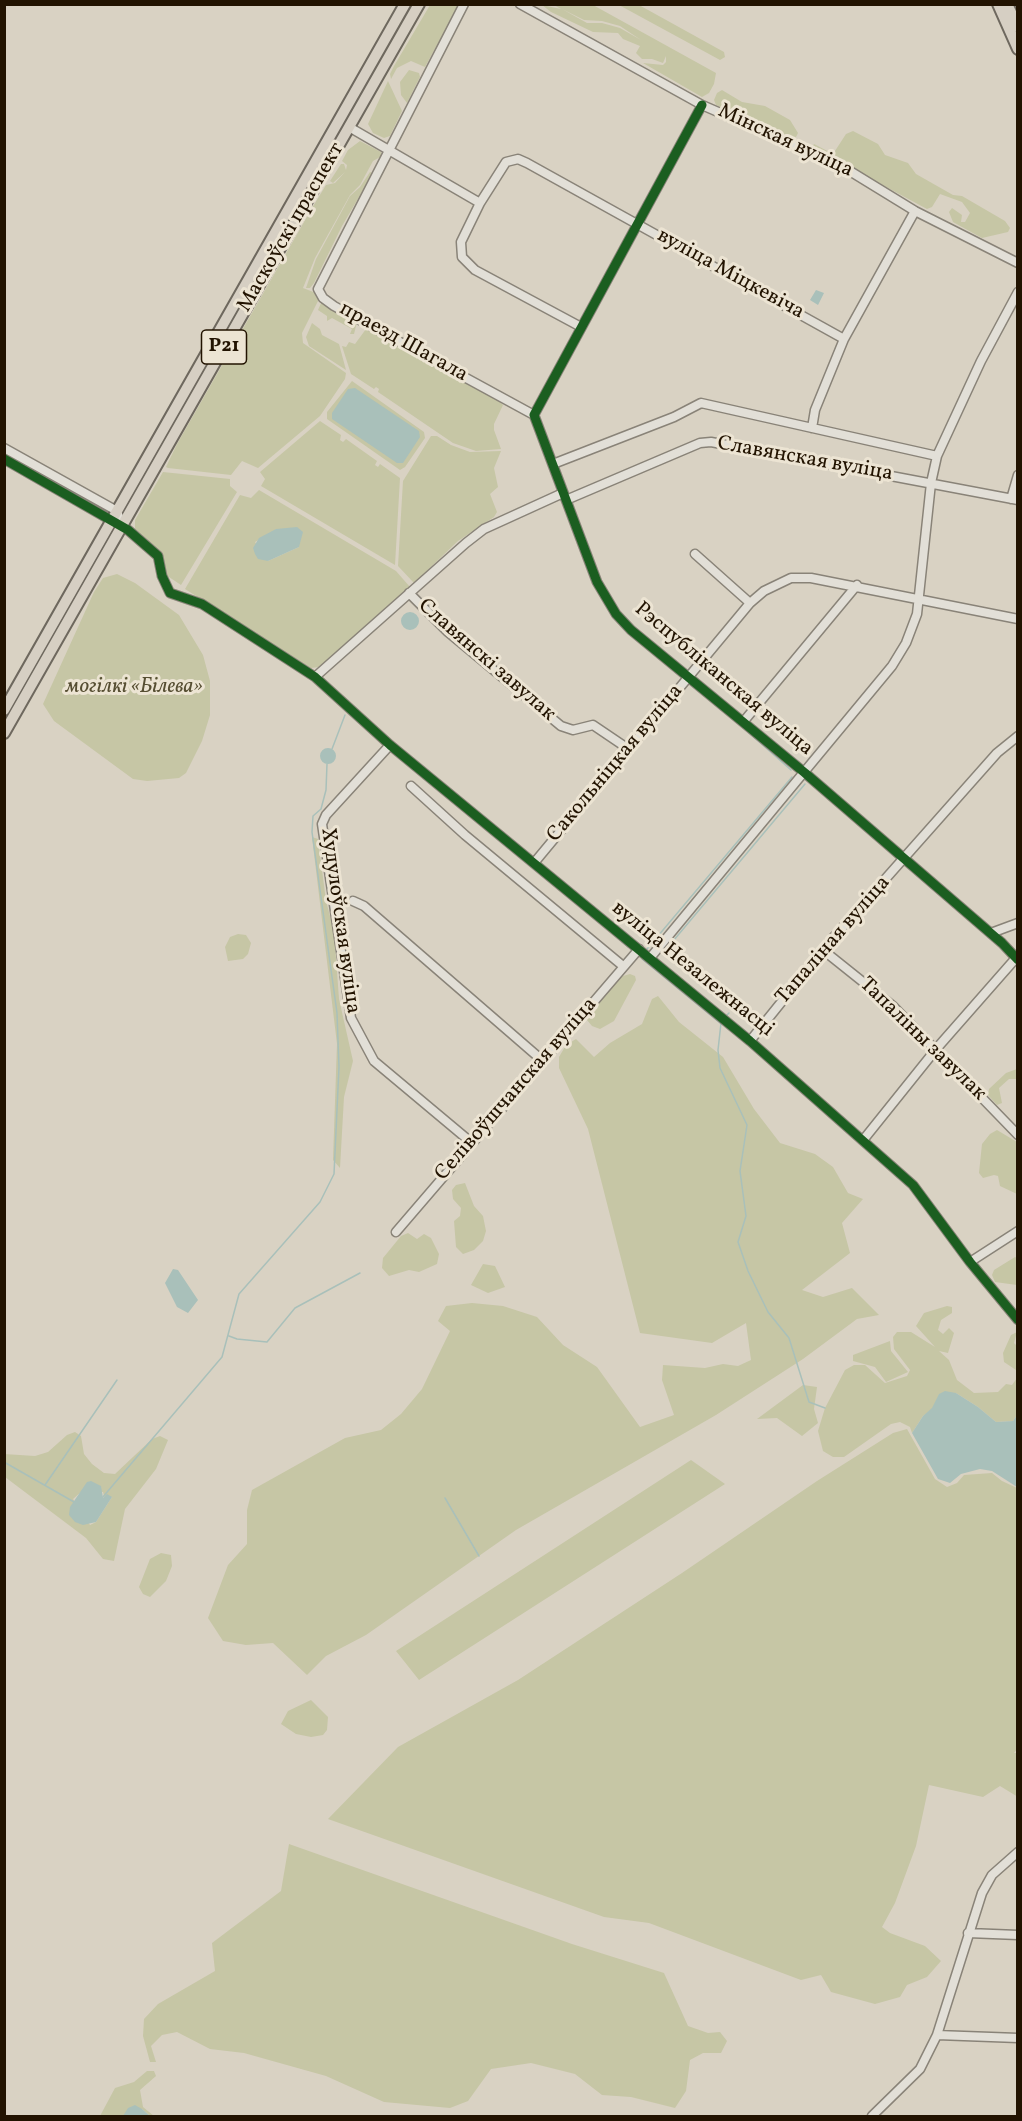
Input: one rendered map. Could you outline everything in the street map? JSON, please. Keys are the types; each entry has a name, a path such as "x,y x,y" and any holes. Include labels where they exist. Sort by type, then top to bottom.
{"main road":[{"name":"Маскоўскі праспект","path":"4,733 117,519 405,4"},
{"name":"Маскоўскі праспект","path":"4,710 350,127 419,4"},
{"path":"998,4 1017,49"},
{"path":"1007,4 1017,27"},
{"path":"339,121 350,127"}],"street":[{"path":"387,151 464,4"},
{"name":"Мінская вуліца","path":"520,4 702,105 840,165 915,211 1017,263"},
{"path":"534,415 702,105"},
{"path":"350,127 387,151 480,203 460,248 462,257 468,265 581,327"},
{"name":"праезд Шагала","path":"387,151 320,281 318,289 320,295 334,306 534,415"},
{"name":"вуліца Міцкевіча","path":"480,203 499,169 506,162 518,159 844,339"},
{"path":"812,428 815,410 844,339 915,211"},
{"path":"650,958 899,656 914,623 919,600 931,483 937,456 981,361 1017,292"},
{"name":"Славянская вуліца","path":"553,464 674,417 700,403 937,456"},
{"name":"Рэспубліканская вуліца","path":"534,415 605,599 631,630 805,772 991,933 1017,959"},
{"name":"Славянская вуліца","path":"315,678 447,558 484,529 700,443 711,442 1014,500"},
{"path":"4,448 10,458 117,519"},
{"path":"1014,500 1017,475"},
{"name":"вуліца Незалежнасці","path":"117,519 158,556 162,576 170,592 202,604 315,678 390,745 750,1041 864,1139 913,1185 970,1262 1017,1320"},
{"path":"694,554 750,603"},
{"name":"Сакольніцкая вуліца","path":"534,863 627,748 750,603 764,591 790,578 857,585 1017,619"},
{"path":"744,721 857,585"},
{"name":"Славянскі завулак","path":"409,593 448,632 561,726 573,730 593,725 627,748"},
{"name":"Тапаліная вуліца","path":"750,1041 823,950 997,753 1017,736"},
{"name":"Худулоўская вуліца","path":"390,745 326,815 322,824 351,1018 374,1061 472,1143"},
{"name":"вуліца Незалежнасці","path":"411,786 465,835 623,966"},
{"path":"353,901 364,906 543,1061"},
{"path":"991,933 1017,923"},
{"name":"Селівоўшчанская вуліца","path":"396,1232 639,949"},
{"name":"Тапаліны завулак","path":"823,950 893,1006 937,1048 1017,1136"},
{"path":"864,1139 937,1048 1017,959"},
{"path":"970,1262 1017,1231"},
{"path":"872,2116 920,2069 937,2035 975,1910 992,1875 1017,1852"},
{"path":"968,1933 1017,1935"},
{"path":"937,2035 1017,2038"}],"green space":[{"path":"409,5 412,5 358,102 355,103"},
{"path":"430,5 459,5 425,67 411,61 397,68 391,79 390,74 394,66"},
{"path":"542,5 561,9 554,5 593,5 716,73 714,84 709,93 702,97 643,63 663,65 666,62 666,56 663,63 652,59 642,59 636,53 640,46 623,39 618,33 593,32 551,12","holes":["562,9 584,20 602,21 620,26 641,40 620,28 602,23 587,23"]},
{"path":"619,5 639,5 724,52 725,57 720,60"},
{"path":"409,70 419,73 420,77 407,103 401,95 400,82"},
{"path":"388,81 402,111 390,136 384,138 373,133 368,124"},
{"path":"722,90 742,102 765,106 790,120 798,133 795,139 716,105 714,100 717,93"},
{"path":"339,131 341,134 132,497 129,495"},
{"path":"853,131 878,144 885,155 908,163 916,174 953,195 962,196 1005,221 1010,228 1008,232 982,238 953,222 949,212 952,208 962,215 961,222 965,222 970,213 962,202 940,194 932,207 927,209 812,147 814,144 833,154 846,134"},
{"path":"360,141 381,152 382,156 373,161 360,185 350,195 315,258 303,288 316,293 319,299 302,333 303,343 346,373 345,379 320,416 258,468 242,461 231,475 166,467 312,208 326,185 335,183 345,172 333,183 330,181 341,164 344,164 346,170 347,165 342,161 348,150"},
{"path":"370,172 372,173 369,180 342,226 314,283 310,288 306,288 316,259 350,196 360,187"},
{"path":"322,301 357,322 354,334 350,334 352,329 332,318 327,321 327,316 318,310"},
{"path":"312,323 320,329 322,335 339,344 346,370 309,346 306,337"},
{"path":"366,329 499,401 503,405 494,424 494,430 501,449 476,451 453,443 378,392 379,389 376,387 374,389 351,374 342,346 346,347 349,342 355,344"},
{"path":"352,381 424,432 425,438 405,467 400,470 327,419 327,412"},
{"path":"320,421 341,435 340,440 343,442 346,439 377,461 375,465 378,467 380,464 400,478 395,565 261,486 265,479 260,472"},
{"path":"431,436 437,436 451,445 470,452 501,451 494,468 498,487 490,494 497,512 494,517 458,541 414,583 398,566 403,481"},
{"path":"163,472 230,479 230,486 237,492 181,585 166,575 159,551 135,529 135,520"},
{"path":"259,490 396,571 410,587 319,667 311,668 185,589 240,495 251,498","holes":["277,529 299,547 268,561 255,542"]},
{"name":"могілкі «Білева»","path":"117,574 135,583 179,615 203,655 210,681 210,715 202,741 186,773 179,778 147,781 133,779 54,721 43,704 94,592 103,578"},
{"path":"312,837 318,839 326,901 334,931 339,999 353,1061 344,1097 340,1168 333,1160 337,1044"},
{"path":"238,934 246,935 251,943 248,954 243,959 228,961 225,947 230,937"},
{"path":"630,974 635,976 636,980 614,1021 600,1029 592,1026 587,1020 587,1012 623,976"},
{"path":"658,996 679,1022 723,1057 754,1109 780,1143 815,1154 833,1167 848,1193 863,1199 842,1223 850,1253 802,1290 823,1297 852,1288 879,1315 857,1319 803,1359 716,1415 516,1530 366,1635 326,1656 307,1675 273,1643 246,1645 223,1641 208,1618 228,1565 247,1544 247,1510 252,1490 345,1438 381,1430 401,1414 422,1389 450,1331 438,1321 446,1306 472,1303 503,1306 537,1317 563,1345 597,1367 640,1427 674,1415 662,1380 663,1365 705,1368 723,1364 738,1366 751,1360 746,1323 712,1343 640,1333 588,1129 559,1068 559,1057 566,1045 576,1039 594,1057 610,1043 642,1024 652,999"},
{"path":"1017,1069 1017,1079 1009,1079 999,1088 1002,1103 997,1105 988,1095 989,1089 1006,1073"},
{"path":"997,1130 1017,1142 1017,1194 1000,1186 998,1176 983,1178 979,1173 982,1144 990,1134"},
{"path":"465,1183 474,1206 483,1216 486,1231 483,1241 474,1250 463,1254 456,1247 454,1221 460,1216 461,1208 453,1199 452,1190 456,1185"},
{"path":"408,1233 417,1239 424,1234 431,1238 439,1254 437,1264 419,1272 409,1270 389,1276 382,1268 383,1258 401,1236"},
{"path":"1015,1257 1017,1258 1017,1285 995,1282 992,1275 994,1270"},
{"path":"483,1264 495,1266 505,1287 488,1293 471,1285"},
{"path":"947,1306 952,1307 952,1313 941,1320 938,1330 943,1334 949,1328 954,1333 948,1353 939,1351 949,1360 957,1380 974,1393 998,1392 1006,1384 1012,1385 1017,1378 1016,1370 1004,1362 1003,1353 1011,1335 1017,1332 1014,1343 1018,1347 1017,1415 1013,1421 996,1422 956,1393 923,1416 912,1433 910,1427 900,1422 891,1424 844,1457 833,1457 823,1451 818,1431 825,1408 845,1370 854,1365 865,1365 885,1383 907,1376 910,1370 894,1349 893,1337 897,1332 911,1332 935,1347 916,1326 924,1313"},
{"path":"890,1341 891,1351 908,1372 886,1382 875,1367 853,1361 853,1355"},
{"path":"803,1385 817,1387 814,1409 818,1423 802,1436 777,1418 757,1419"},
{"path":"907,1429 935,1479 947,1487 957,1483 964,1475 992,1473 1017,1488 1018,1748 1014,1753 1017,1753 1018,1797 1000,1786 983,1797 929,1785 916,1846 895,1903 882,1927 890,1933 925,1946 941,1961 927,1977 907,1985 900,1997 875,2004 831,1992 821,1975 801,1980 649,1923 604,1917 328,1819 398,1747 518,1680 817,1481 893,1433"},
{"path":"75,1432 81,1436 84,1454 92,1464 104,1473 115,1474 152,1439 160,1436 168,1440 156,1469 125,1509 114,1561 103,1559 86,1538 5,1477 4,1454 35,1456 48,1452 67,1435","holes":["81,1492 103,1492 105,1499 112,1497 96,1522 90,1525 73,1499"]},
{"path":"691,1460 725,1484 419,1680 396,1651"},
{"path":"161,1553 171,1555 172,1566 166,1581 150,1597 143,1594 139,1587 150,1559"},
{"path":"311,1700 328,1717 327,1730 323,1735 311,1737 296,1734 281,1724 288,1711"},
{"path":"289,1844 572,1944 664,1973 688,2026 708,2033 720,2032 727,2041 721,2053 703,2053 690,2060 686,2091 675,2108 631,2097 602,2095 575,2074 531,2063 491,2069 468,2101 450,2108 384,2102 326,2076 244,2053 210,2049 177,2032 162,2035 151,2046 156,2062 150,2062 143,2036 144,2019 158,2004 215,1971 212,1943 281,1891"},
{"path":"147,2071 154,2071 156,2076 140,2090 143,2107 154,2116 150,2116 142,2109 123,2116 100,2116 115,2088 134,2082"}],"water":[{"path":"816,290 824,293 818,305 810,300"},
{"path":"355,388 419,431 420,437 403,463 397,463 332,419 332,413 348,389"},
{"path":"297,527 303,532 299,547 268,561 258,559 253,548 259,538 276,529"},
{"path":"410,612 416,615 419,621 416,627 410,630 404,627 401,621 404,615"},
{"path":"325,748 331,748 336,756 334,762 325,764 320,759 320,753"},
{"path":"173,1269 178,1270 198,1300 188,1313 177,1307 165,1283"},
{"path":"945,1391 956,1393 996,1422 1013,1421 1017,1415 1017,1487 992,1471 980,1469 961,1474 950,1483 938,1479 912,1433 923,1416 932,1408 939,1394"},
{"path":"91,1481 101,1486 103,1498 107,1494 112,1497 96,1522 83,1525 75,1522 69,1515 70,1507 87,1482"},
{"path":"135,2105 150,2116 123,2116 128,2108"}],"waterway":[{"path":"332,749 345,715"},
{"path":"749,733 791,770"},
{"path":"102,1498 222,1357 239,1294 320,1202 334,1174 339,1067 337,1013 312,832 313,816 321,809 326,790 327,764"},
{"path":"647,949 792,777"},
{"path":"663,953 805,784"},
{"path":"622,942 628,947"},
{"path":"642,959 720,1023"},
{"path":"721,1023 718,1050 720,1068 747,1125 740,1171 746,1216 738,1242 748,1271 768,1312 789,1338 809,1402 825,1408"},
{"path":"229,1336 267,1342 295,1308 360,1273"},
{"path":"45,1485 117,1380"},
{"path":"4,1462 74,1502"},
{"path":"445,1498 479,1556"}],"cycle path":[{"path":"702,105 534,415 597,582 616,614 631,630 805,773 1002,943 1018,960"},
{"path":"4,459 128,530 158,556 162,576 170,593 202,604 315,677 390,745 750,1041 913,1185 970,1262 1018,1320"}]}
